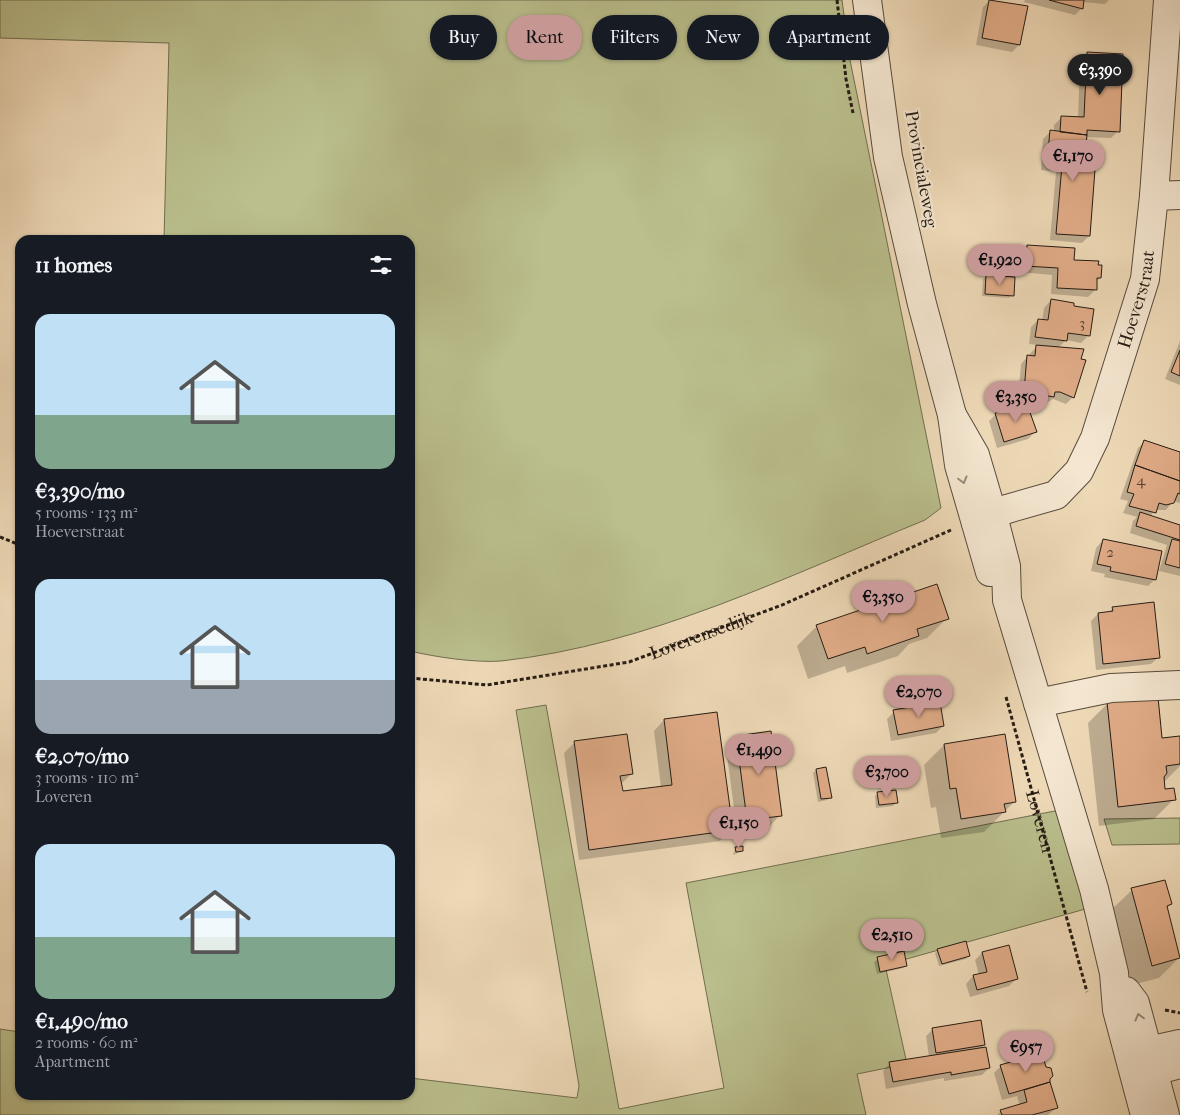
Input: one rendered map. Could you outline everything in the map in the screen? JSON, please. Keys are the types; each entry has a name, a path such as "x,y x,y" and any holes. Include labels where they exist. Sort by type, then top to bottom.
{"street":[{"name":"Provincialeweg","path":"867,0 888,157 922,304 952,415 975,455 976,522"},
{"name":"Hoeverstraat","path":"976,522 1007,509 1056,494 1079,471 1095,438 1145,280 1167,196 1168,0"},
{"name":"Loveren","path":"976,522 1006,566 1007,600 1094,889 1114,973 1118,1010 1144,1062 1165,1115"},
{"path":"1038,703 1111,688 1180,684"},
{"path":"1144,1062 1180,1044"},
{"name":"Loveren","path":"1144,1062 1146,1115"},
{"path":"1144,1062 1180,1064"}],"path":[{"name":"Loverensedijk","path":"415,678 487,685 629,662 782,605 976,522"},
{"path":"0,537 15,543"},
{"name":"Loveren","path":"1004,689 1088,996"}],"green space":[{"path":"0,0 842,0 844,15 769,15 769,60 850,60 941,508 925,520 770,585 717,606 610,640 556,653 501,661 456,659 415,652 415,235 164,235 169,43 0,38"},
{"path":"546,705 619,1109 724,1088 686,883 1060,810 1089,908 885,965 907,1064 857,1074 866,1115 0,1115 0,1029 15,1031 15,1100 415,1100 415,1079 577,1098 579,1086 516,710"},
{"path":"1180,818 1180,844 1112,845 1104,819"}],"building":[{"path":"989,0 1028,6 1020,45 982,38"},
{"path":"1049,0 1084,0 1083,9"},
{"path":"1087,52 1123,54 1120,132 1087,130 1087,135 1060,132 1061,116 1084,117"},
{"path":"1050,130 1087,135 1085,155 1096,156 1090,236 1056,234 1062,165 1047,164"},
{"path":"1027,245 1075,248 1074,260 1099,261 1098,265 1102,265 1101,278 1097,278 1097,290 1057,288 1058,268 1025,266"},
{"path":"986,275 1015,277 1014,296 985,294"},
{"path":"1051,299 1074,303 1074,306 1094,309 1090,336 1068,333 1067,341 1035,337 1038,319 1048,320"},
{"path":"1036,345 1084,349 1081,359 1086,360 1074,398 1060,392 1055,392 1054,397 1024,392 1027,355 1035,356"},
{"path":"1180,350 1180,376 1171,372"},
{"path":"1027,404 1037,432 1004,442 995,413"},
{"path":"1144,440 1180,452 1180,481 1135,465"},
{"path":"1135,465 1180,481 1180,494 1178,493 1174,503 1166,505 1159,503 1156,513 1129,506 1134,494 1127,492"},
{"path":"1140,512 1180,525 1180,540 1136,526"},
{"path":"1103,539 1162,551 1156,580 1110,571 1111,567 1097,564"},
{"path":"1172,539 1180,541 1180,568 1165,564"},
{"path":"937,584 949,619 917,629 919,636 867,654 865,647 828,659 816,625"},
{"path":"1154,602 1160,658 1103,664 1098,613 1113,611 1112,607"},
{"path":"1158,697 1162,738 1180,736 1180,764 1166,766 1167,773 1164,777 1165,789 1174,788 1176,800 1118,807 1107,702"},
{"path":"940,702 944,726 898,735 893,710"},
{"path":"717,712 733,830 589,850 574,741 627,734 633,774 620,776 623,791 672,785 664,719"},
{"path":"771,731 782,816 747,820 736,736"},
{"path":"1005,734 1016,802 1004,804 1006,812 961,819 956,788 950,789 944,744"},
{"path":"826,767 832,798 821,799 816,769"},
{"path":"896,790 898,803 879,805 877,792"},
{"path":"743,846 743,851 736,852 735,847"},
{"path":"1165,880 1172,904 1167,906 1180,958 1152,966 1131,888"},
{"path":"966,941 970,956 942,964 937,949"},
{"path":"1009,945 1018,979 977,990 973,975 987,972 982,952"},
{"path":"904,951 907,966 880,972 877,957"},
{"path":"981,1020 985,1045 936,1053 932,1028"},
{"path":"986,1047 990,1068 951,1075 951,1072 893,1082 889,1062"},
{"path":"1042,1053 1046,1067 1051,1068 1053,1076 1050,1082 1009,1094 1000,1065"},
{"path":"1050,1082 1058,1108 1032,1115 1002,1115 1000,1110 1027,1102 1024,1090"}]}
